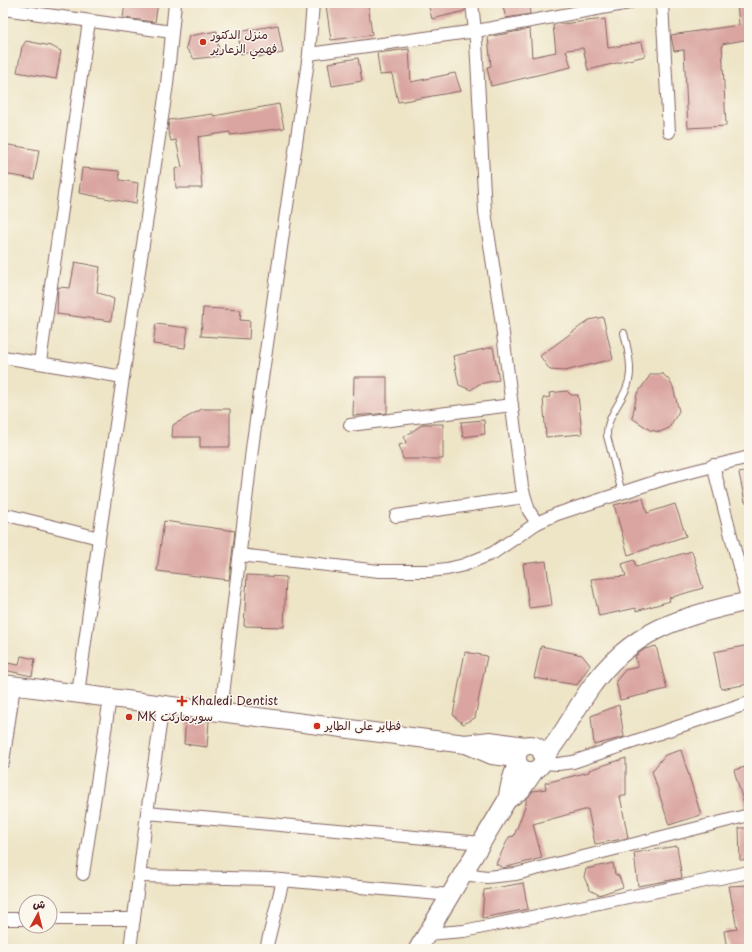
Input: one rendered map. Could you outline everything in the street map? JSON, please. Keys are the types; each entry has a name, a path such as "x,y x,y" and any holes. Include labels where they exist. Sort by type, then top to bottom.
{"street":[{"path":"78,694 99,538 167,84 175,3"},
{"path":"221,712 253,441 309,54 313,3"},
{"path":"472,3 476,31 485,212 499,298 524,497 537,523"},
{"path":"309,54 476,31 629,3"},
{"path":"662,3 669,132"},
{"path":"3,9 172,32"},
{"path":"40,362 89,21"},
{"path":"3,357 123,377"},
{"path":"350,424 512,404"},
{"path":"240,555 380,571 429,571 458,567 479,560 505,546 537,523 557,514 622,493 749,457"},
{"path":"423,942 507,800 521,790 531,758 566,727 597,679 618,656 646,635 679,619 748,602 713,466"},
{"path":"396,516 524,497"},
{"path":"4,517 99,538"},
{"path":"3,762 9,685 465,744 492,755 531,758 558,764 573,762 749,703"},
{"path":"83,874 110,698"},
{"path":"130,949 147,813 164,705"},
{"path":"147,813 482,843"},
{"path":"463,874 487,877 516,874 749,815"},
{"path":"423,942 464,931 749,872"},
{"path":"140,876 282,880 450,895"},
{"path":"266,949 282,880"},
{"path":"3,919 18,919"},
{"path":"58,919 134,920"}],"lane":[{"path":"622,493 607,436 607,428 608,422 625,390 630,374 629,356 624,333"}],"building":[{"path":"125,3 158,3 155,22 123,18"},
{"path":"340,3 368,3 372,35 331,40 326,5"},
{"path":"428,3 465,3 465,11 432,19"},
{"path":"502,3 529,3 530,14 506,18"},
{"path":"737,3 749,3 749,39 722,44 726,126 688,128 684,50 674,51 671,35 739,25"},
{"path":"605,19 608,48 642,42 645,56 588,70 583,48 566,50 571,67 491,86 487,67 491,66 488,37 530,29 532,57 556,52 553,25"},
{"path":"278,25 283,53 258,57 257,51 241,54 238,32"},
{"name":"منزل الدكتور فهمي الزعارير","path":"217,31 219,56 194,59 186,48 189,36"},
{"path":"26,41 51,46 61,51 56,79 17,72 22,47"},
{"path":"409,49 411,82 455,73 461,91 398,102 392,74 380,75 377,53"},
{"path":"358,58 362,81 332,86 328,63"},
{"path":"279,104 284,128 230,135 230,132 198,137 202,188 176,188 175,169 182,167 176,140 171,141 168,130 169,120 213,114 214,116"},
{"path":"3,144 39,150 34,179 3,174"},
{"path":"82,168 119,171 120,180 138,183 136,204 79,193"},
{"path":"75,262 100,267 97,292 114,299 111,321 57,314 58,287 70,288"},
{"path":"203,308 241,310 240,320 250,321 249,339 201,336"},
{"path":"603,317 613,359 565,371 550,370 540,356 589,320"},
{"path":"156,324 188,328 185,348 153,344"},
{"path":"493,347 499,380 479,384 471,390 459,385 453,356"},
{"path":"651,374 663,374 669,380 673,387 679,411 669,428 660,432 650,430 632,418 637,394"},
{"path":"354,377 387,377 387,413 353,416"},
{"path":"567,391 571,395 578,395 582,434 546,437 543,398 550,397 549,393"},
{"path":"202,409 230,409 230,447 200,447 200,437 172,437 173,425"},
{"path":"484,420 485,434 463,437 461,422"},
{"path":"423,424 443,424 443,459 403,459 399,445 406,443 404,437"},
{"path":"749,471 749,502 745,502 739,473"},
{"path":"643,498 647,513 675,504 686,536 628,555 614,505"},
{"path":"164,521 235,531 229,580 157,571"},
{"path":"692,551 703,588 669,598 670,601 636,611 636,608 599,616 591,579 626,576 622,564 634,560 636,567"},
{"path":"546,561 552,605 529,608 523,564"},
{"path":"247,575 286,577 284,627 244,626"},
{"path":"749,645 749,684 721,689 714,652"},
{"path":"541,646 582,655 590,665 577,685 534,678"},
{"path":"656,646 667,689 620,700 616,681 625,670 638,667 635,656 645,649"},
{"path":"465,652 487,656 475,718 463,724 453,715"},
{"path":"21,656 35,659 32,676 4,670 7,663 19,665"},
{"path":"619,705 624,737 594,745 591,716"},
{"path":"186,718 209,721 207,747 184,744"},
{"path":"681,750 701,815 669,825 652,771 665,755"},
{"path":"626,758 626,796 620,796 628,838 595,844 588,809 533,824 542,858 503,868 496,864 509,837 514,836 526,804 526,800 533,791 546,789 545,783 589,772 589,770"},
{"path":"749,766 749,808 745,808 734,770"},
{"path":"739,828 749,828 749,860 740,860"},
{"path":"677,846 682,878 638,886 634,853"},
{"path":"613,863 615,874 619,876 623,887 599,895 590,890 584,877 586,869"},
{"path":"523,883 528,909 482,918 484,890"},
{"path":"749,885 749,949 727,949 724,931 737,929 729,886"}],"place":[{"name":"منزل الدكتور فهمي الزعارير","path":"203,42"},
{"name":"Khaledi Dentist","path":"182,701"},
{"name":"MK سوبرماركت","path":"129,717"},
{"name":"فطاير على الطاير","path":"317,726"}]}
